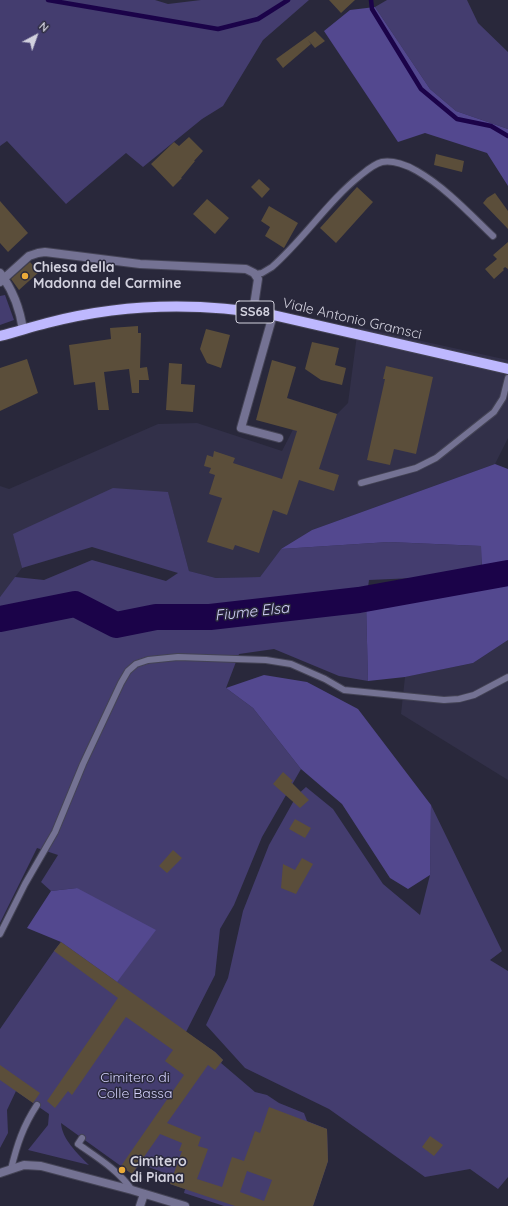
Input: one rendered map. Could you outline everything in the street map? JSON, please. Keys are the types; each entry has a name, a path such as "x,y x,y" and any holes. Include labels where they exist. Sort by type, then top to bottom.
{"main road":[{"name":"Viale Antonio Gramsci","path":"0,336 46,323 83,315 137,308 206,308 273,315 508,369"}],"street":[{"path":"23,330 17,304 1,278 29,256 45,252 135,263 250,270 258,277 253,312"},
{"path":"273,315 241,428 279,438"},
{"path":"0,1173 24,1166 41,1166 132,1190 184,1206"},
{"path":"140,1206 144,1194"}],"lane":[{"path":"256,274 262,273 272,267 350,185 367,171 382,162 395,163 410,167 417,171 444,190 494,236"},
{"path":"361,483 416,468 436,458 494,412 503,398 508,378"},
{"path":"0,934 25,884 55,832 83,764 121,683 128,671 136,664 148,660 178,657 266,660 291,664 325,679 344,690 444,700 459,699 474,695 508,677"},
{"path":"11,1169 18,1143 31,1114 37,1105"},
{"path":"82,1138 78,1144 112,1168 123,1178 132,1190"}],"shaded area":[{"path":"375,7 430,89 456,111 508,129 508,186 487,153 425,133 398,142 324,31 350,10"},
{"path":"358,327 508,360 508,438 495,464 312,530 281,549 260,577 216,578 189,571 168,493 14,534 22,568 0,597 0,486 9,489 158,424 197,423 282,451 306,404 337,414 348,403"},
{"path":"495,464 508,469 508,640 473,663 405,677 368,681 366,602 482,584 481,546 389,542 281,549 312,530"},
{"path":"508,640 508,780 401,714 405,677 473,663"},
{"path":"264,675 307,682 358,709 431,805 430,875 408,889 390,878 342,804 301,769 253,708 226,688"},
{"path":"77,888 156,930 117,982 61,942 27,928 51,891"}],"green space":[{"path":"0,0 155,0 168,4 201,0 309,0 263,40 223,106 202,119 143,167 126,153 66,204 7,141 0,146"},
{"path":"387,0 467,0 478,23 508,52 508,129 456,111 430,89 375,7"},
{"path":"5,295 14,320 0,325 0,296"},
{"name":"Cimitero di Colle Bassa","path":"113,488 168,492 189,571 216,578 260,577 281,549 389,542 481,546 481,575 369,580 366,602 368,681 339,676 274,649 239,654 226,688 253,708 301,769 262,837 234,905 220,929 215,975 186,1032 215,1052 223,1060 221,1063 255,1092 267,1095 279,1103 304,1113 307,1121 327,1129 328,1161 313,1206 224,1206 184,1193 185,1189 170,1184 173,1176 140,1164 132,1174 61,1123 67,1140 75,1151 89,1165 28,1150 48,1125 49,1114 16,1091 7,1110 8,1133 0,1148 0,1029 54,951 61,942 117,982 77,888 51,891 41,882 58,855 37,848 0,923 0,597 15,577 44,580 92,560 166,581 178,573 92,547 22,568 13,534"},
{"path":"306,787 333,809 383,884 420,915 430,875 431,805 502,951 490,960 508,971 508,1177 498,1189 470,1169 425,1177 329,1109 245,1068 206,1025 228,978 243,911 269,845 297,795"}],"building":[{"path":"329,0 355,0 341,13"},
{"path":"315,31 325,41 315,48 308,40 311,44 283,68 276,59"},
{"path":"189,137 203,151 173,187 151,164 174,142 179,146"},
{"path":"436,154 464,161 462,172 434,165"},
{"path":"259,179 270,189 262,198 251,187"},
{"path":"357,187 373,202 336,243 320,228"},
{"path":"495,193 508,211 508,229 483,203 487,198"},
{"path":"207,199 229,218 215,234 193,214"},
{"path":"0,201 28,233 8,252 0,243"},
{"path":"269,206 298,223 284,248 265,236 270,227 261,221"},
{"path":"508,242 508,269 505,267 503,269 504,270 494,279 485,269 497,259 493,255"},
{"name":"Chiesa della Madonna del Carmine","path":"30,262 39,272 19,290 11,279"},
{"path":"138,326 138,333 141,333 140,368 147,367 149,380 139,380 139,393 132,393 129,369 104,372 109,410 98,410 95,382 74,385 69,345 111,339 110,328"},
{"path":"206,329 230,335 221,368 207,363 200,349"},
{"path":"312,342 339,348 335,365 346,368 342,385 321,380 305,369"},
{"path":"27,359 38,393 0,411 0,368"},
{"path":"272,360 296,367 287,398 337,414 319,469 339,475 334,491 299,480 287,515 273,510 259,553 235,545 233,550 207,542 222,498 209,494 215,475 209,473 211,468 204,466 207,455 213,457 214,451 235,458 233,463 282,479 297,431 256,420"},
{"path":"169,363 182,364 181,384 195,385 193,412 166,410"},
{"path":"386,366 433,377 416,454 394,449 390,465 367,460 385,379 383,379"},
{"path":"283,772 293,781 291,782 309,800 300,808 273,784"},
{"path":"295,819 311,828 305,838 289,829"},
{"path":"173,850 182,858 167,873 159,866"},
{"path":"302,858 313,864 296,894 281,888 283,864 295,870"},
{"path":"61,942 215,1052 223,1060 215,1070 208,1065 167,1123 201,1137 198,1146 208,1149 197,1179 222,1187 232,1157 244,1161 255,1131 260,1133 269,1107 327,1129 328,1161 313,1206 235,1206 170,1184 182,1151 179,1151 182,1143 160,1134 132,1174 121,1166 184,1075 165,1061 173,1050 126,1017 72,1095 68,1091 55,1108 47,1101 118,998 54,951","holes":["247,1171 272,1180 264,1201 240,1192"]},
{"path":"0,1065 40,1093 33,1103 0,1080"},
{"path":"430,1136 443,1145 434,1156 422,1147"}],"waterway":[{"path":"48,0 218,29 258,19 288,0"},
{"path":"371,0 372,9 421,89 457,119 491,126 508,136"},
{"name":"Fiume Elsa","path":"0,619 75,604 116,625 156,617 210,617 359,600 508,573"}],"place":[{"name":"Chiesa della Madonna del Carmine","path":"25,276"},
{"name":"Cimitero di Piana","path":"122,1170"}]}
